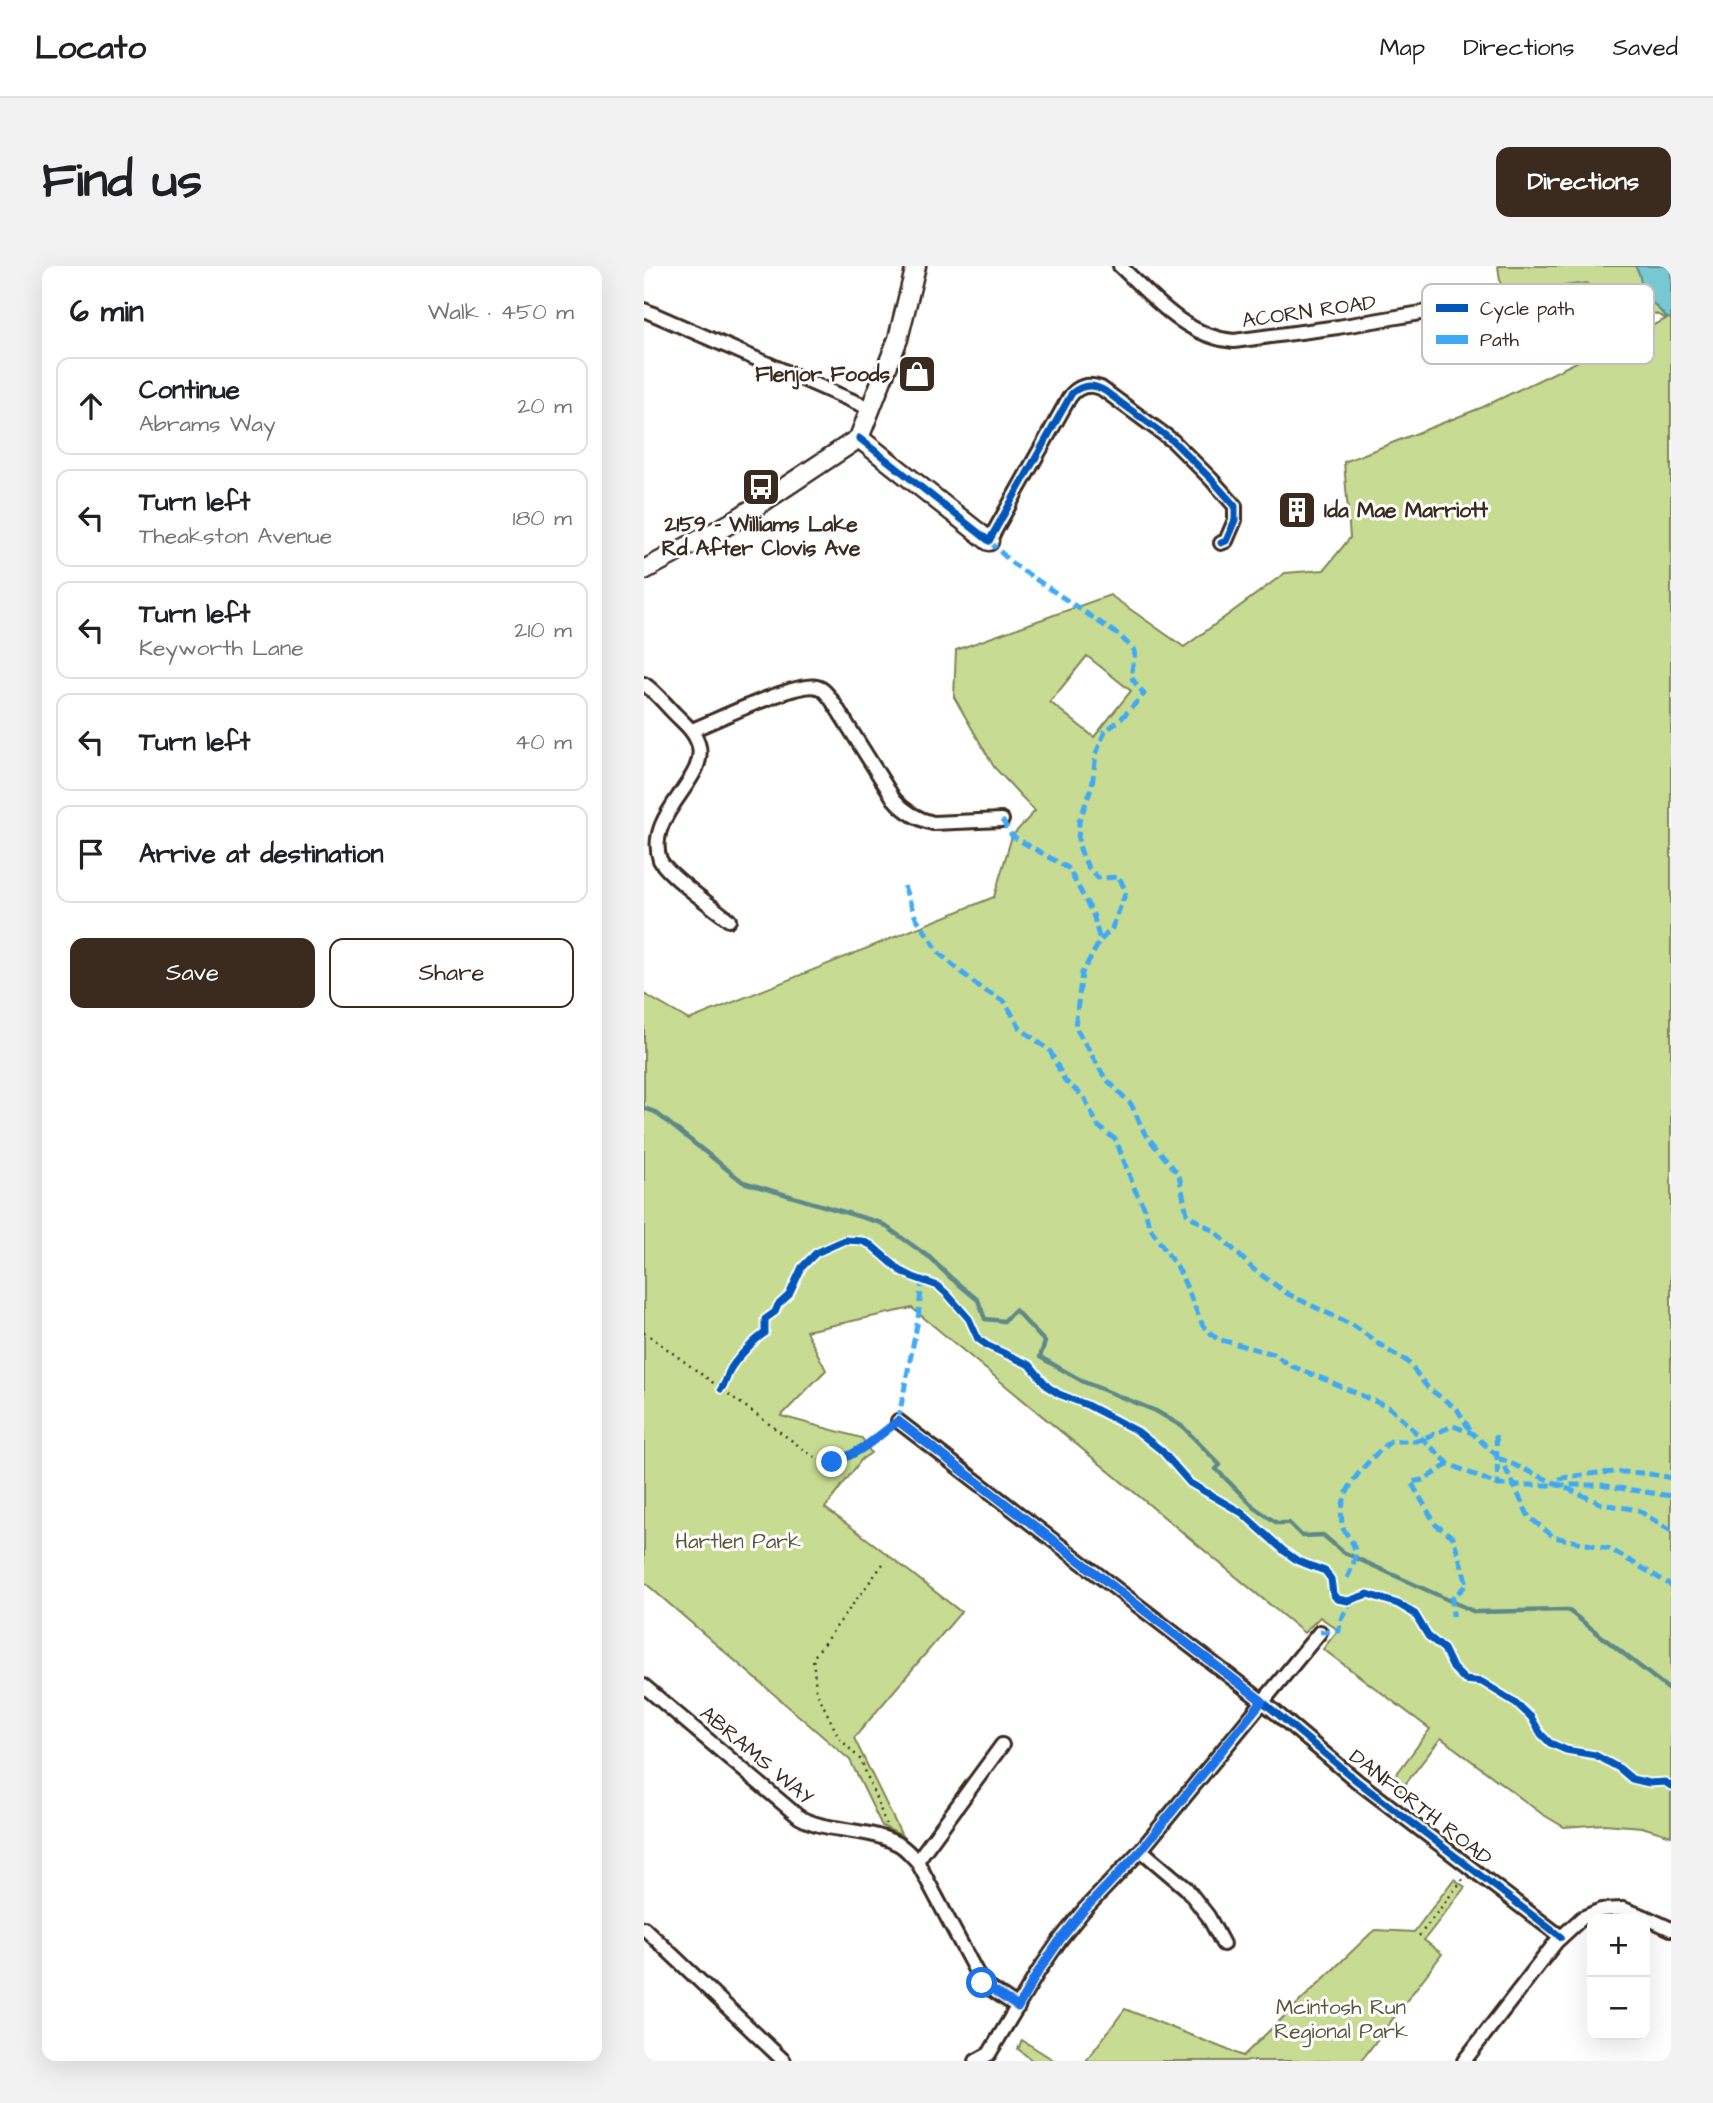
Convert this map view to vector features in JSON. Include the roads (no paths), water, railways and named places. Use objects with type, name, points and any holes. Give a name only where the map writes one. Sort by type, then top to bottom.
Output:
[{"type":"main road","points":[[644,570],[731,523],[859,438],[898,339],[916,266]]},
{"type":"main road","points":[[859,438],[989,541]]},
{"type":"street","name":"ACORN ROAD","points":[[1120,266],[1158,303],[1184,323],[1219,340],[1234,341],[1422,313]]},
{"type":"street","points":[[644,310],[869,408]]},
{"type":"street","points":[[989,541],[1069,398],[1077,389],[1089,385],[1105,391],[1173,442],[1235,506],[1235,520],[1226,541],[1221,543]]},
{"type":"street","points":[[644,684],[692,730],[699,744],[699,760],[660,820],[656,832],[659,858],[667,869],[729,920]]},
{"type":"street","points":[[692,730],[798,687],[817,687],[833,702],[894,799],[908,812],[933,823],[1002,820]]},
{"type":"street","name":"DANFORTH ROAD","points":[[898,1421],[1262,1701],[1357,1781],[1561,1937]]},
{"type":"street","points":[[976,2061],[989,2054],[1038,1972],[1084,1910],[1141,1850],[1320,1632]]},
{"type":"street","name":"ABRAMS WAY","points":[[644,1685],[799,1817],[809,1823],[864,1832],[895,1842],[917,1861],[982,1983],[1018,2007]]},
{"type":"street","points":[[917,1861],[1002,1745]]},
{"type":"street","points":[[1141,1850],[1186,1888],[1208,1916],[1223,1944]]},
{"type":"street","points":[[1464,2061],[1561,1937],[1582,1918],[1612,1908],[1634,1912],[1671,1929]]},
{"type":"street","points":[[644,1928],[783,2061]]},
{"type":"water","points":[[1635,266],[1671,266],[1671,319],[1654,304],[1654,284],[1641,284]]},
{"type":"waterway","points":[[644,1108],[655,1112],[743,1182],[881,1223],[929,1257],[978,1300],[985,1319],[1004,1321],[1015,1310],[1045,1342],[1040,1357],[1084,1382],[1156,1411],[1183,1427],[1220,1465],[1216,1469],[1255,1508],[1277,1523],[1289,1523],[1302,1536],[1323,1535],[1343,1552],[1475,1612],[1568,1610],[1671,1691]]},
{"type":"place","name":"Flenjor Foods","points":[[917,374]]},
{"type":"place","name":"2159 - Williams Lake Rd After Clovis Ave","points":[[761,487]]},
{"type":"place","name":"Ida Mae Marriott","points":[[1297,510]]},
{"type":"park label","name":"Hartlen Park","points":[[738,1541]]},
{"type":"park label","name":"Mcintosh Run Regional Park","points":[[1341,2019]]}]
